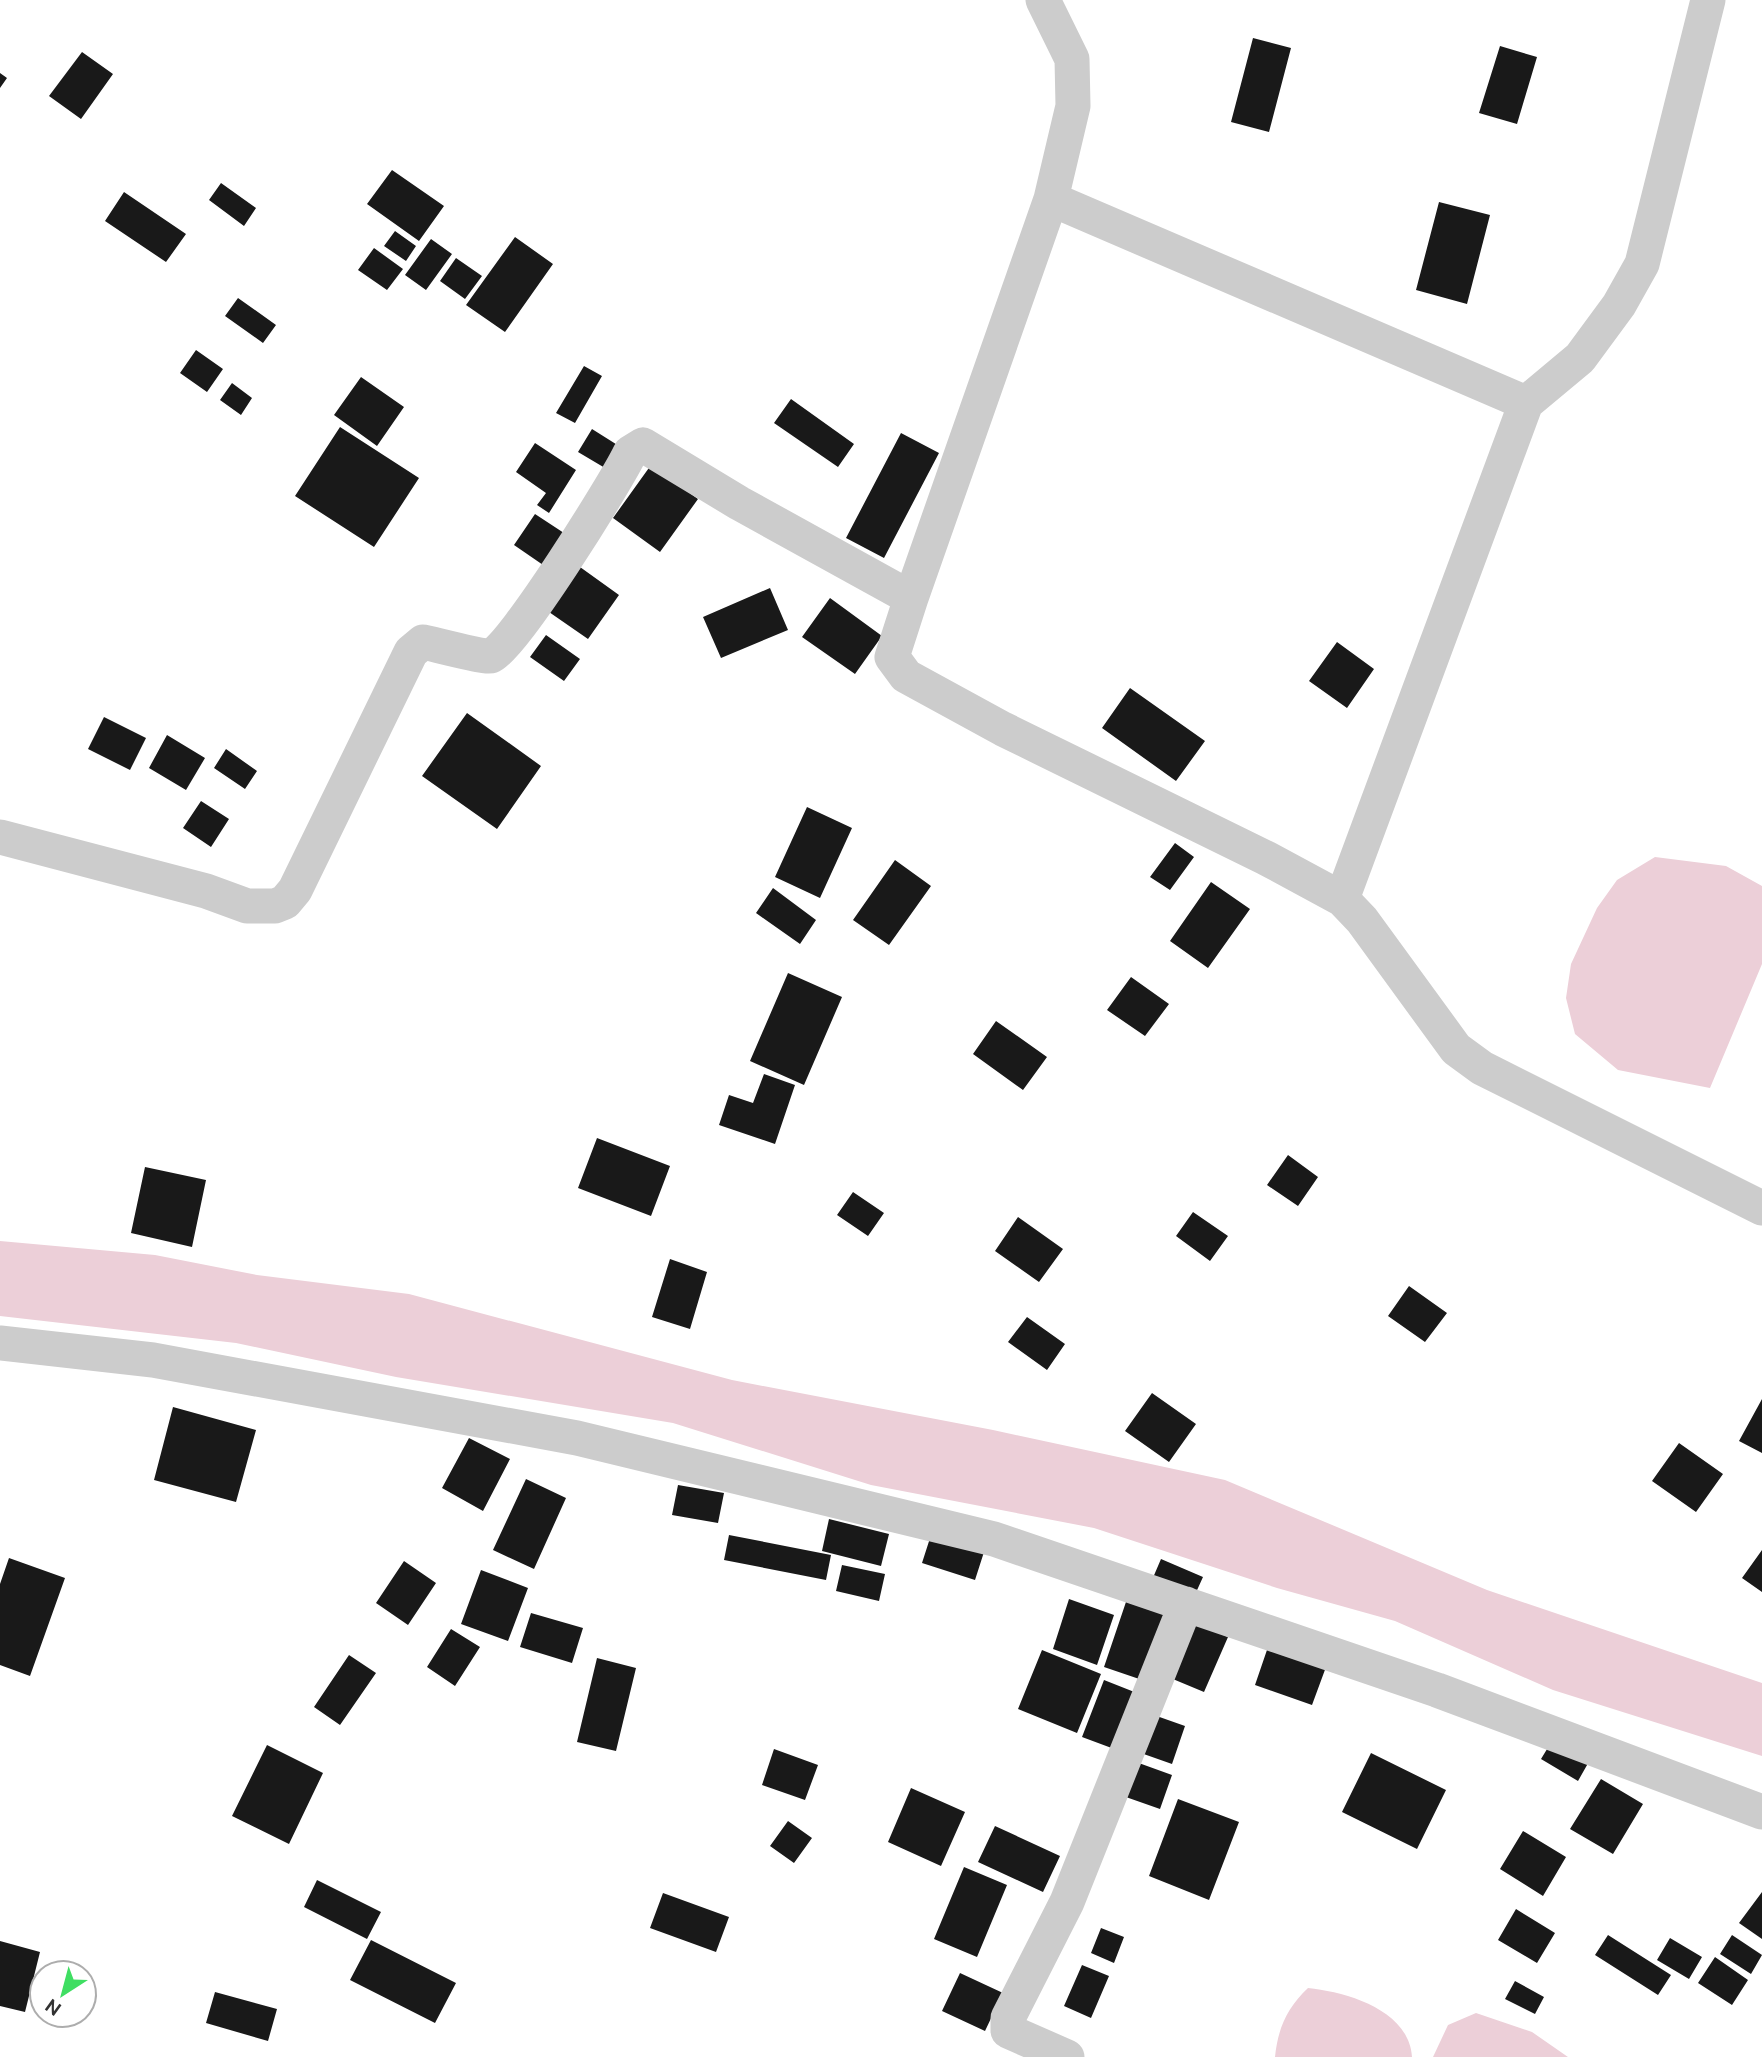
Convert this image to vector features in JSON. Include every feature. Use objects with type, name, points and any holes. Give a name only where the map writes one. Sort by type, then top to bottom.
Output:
[{"type":"street","points":[[1043,0],[1072,59],[1073,106],[1051,199],[892,657],[906,676],[1003,729],[1266,858],[1342,899],[1362,920],[1456,1049],[1482,1068],[1762,1208]]},
{"type":"street","points":[[1342,899],[1526,403],[1580,358],[1619,305],[1642,264],[1708,0]]},
{"type":"street","points":[[1051,199],[1526,403]]},
{"type":"street","points":[[0,837],[206,891],[247,906],[261,908],[285,902],[295,890],[411,652],[423,642],[485,656],[498,652],[559,567],[629,453],[643,445],[739,503],[911,598]]},
{"type":"street","points":[[0,1343],[153,1360],[577,1438],[994,1539],[1437,1690],[1762,1812]]},
{"type":"street","points":[[1067,2057],[1016,2037],[1007,2031],[1008,2018],[1067,1902],[1186,1604]]},
{"type":"shaded area","points":[[1655,857],[1726,866],[1762,886],[1762,964],[1710,1088],[1618,1070],[1575,1034],[1566,998],[1571,964],[1597,908],[1617,880]]},
{"type":"shaded area","points":[[0,1241],[155,1255],[257,1275],[409,1294],[732,1380],[993,1430],[1225,1480],[1487,1590],[1762,1683],[1762,1756],[1553,1690],[1395,1621],[1277,1588],[1094,1528],[871,1485],[673,1423],[396,1377],[236,1343],[0,1316]]},
{"type":"shaded area","points":[[1308,1988],[1340,1994],[1374,2006],[1400,2027],[1408,2041],[1412,2057],[1275,2057],[1278,2037],[1285,2019],[1294,2003]]},
{"type":"shaded area","points":[[1476,2013],[1532,2032],[1568,2057],[1433,2057],[1448,2025]]},
{"type":"building","points":[[1253,38],[1291,48],[1269,132],[1231,122]]},
{"type":"building","points":[[1500,46],[1537,57],[1517,124],[1479,113]]},
{"type":"building","points":[[82,52],[113,74],[81,119],[49,96]]},
{"type":"building","points":[[0,73],[7,78],[0,88]]},
{"type":"building","points":[[392,170],[444,206],[419,241],[367,204]]},
{"type":"building","points":[[221,183],[256,208],[244,226],[209,200]]},
{"type":"building","points":[[124,192],[186,234],[166,262],[105,221]]},
{"type":"building","points":[[1439,202],[1490,215],[1467,304],[1416,290]]},
{"type":"building","points":[[395,231],[416,246],[406,261],[384,246]]},
{"type":"building","points":[[515,237],[553,264],[505,332],[466,305]]},
{"type":"building","points":[[431,239],[452,254],[426,290],[405,275]]},
{"type":"building","points":[[374,248],[403,269],[387,290],[358,270]]},
{"type":"building","points":[[456,258],[482,276],[465,299],[440,281]]},
{"type":"building","points":[[238,298],[276,325],[263,343],[225,316]]},
{"type":"building","points":[[196,350],[223,369],[207,392],[180,373]]},
{"type":"building","points":[[584,366],[602,376],[575,423],[556,413]]},
{"type":"building","points":[[361,377],[404,407],[377,446],[334,415]]},
{"type":"building","points":[[232,383],[252,398],[241,415],[220,400]]},
{"type":"building","points":[[791,399],[854,444],[838,467],[774,423]]},
{"type":"building","points":[[340,427],[419,478],[374,547],[295,496]]},
{"type":"building","points":[[592,429],[619,446],[605,468],[578,452]]},
{"type":"building","points":[[901,433],[939,453],[884,558],[846,538]]},
{"type":"building","points":[[535,443],[576,470],[549,513],[537,505],[546,493],[516,472]]},
{"type":"building","points":[[651,465],[698,499],[660,552],[613,518]]},
{"type":"building","points":[[535,514],[567,535],[546,567],[514,545]]},
{"type":"building","points":[[580,567],[619,595],[588,639],[549,612]]},
{"type":"building","points":[[770,588],[788,630],[721,658],[703,617]]},
{"type":"building","points":[[830,598],[882,636],[855,674],[802,637]]},
{"type":"building","points":[[546,635],[580,659],[564,681],[530,657]]},
{"type":"building","points":[[1337,642],[1374,669],[1347,708],[1309,681]]},
{"type":"building","points":[[1130,688],[1205,741],[1176,781],[1102,728]]},
{"type":"building","points":[[467,713],[541,766],[497,829],[422,776]]},
{"type":"building","points":[[104,717],[146,738],[130,770],[88,749]]},
{"type":"building","points":[[167,735],[205,758],[186,790],[149,768]]},
{"type":"building","points":[[226,749],[257,771],[245,789],[214,768]]},
{"type":"building","points":[[201,801],[229,819],[211,847],[183,828]]},
{"type":"building","points":[[807,807],[852,828],[820,898],[775,877]]},
{"type":"building","points":[[1175,843],[1194,857],[1170,890],[1150,877]]},
{"type":"building","points":[[895,860],[931,886],[889,945],[853,920]]},
{"type":"building","points":[[1211,882],[1250,909],[1208,968],[1170,941]]},
{"type":"building","points":[[773,888],[816,920],[800,944],[756,913]]},
{"type":"building","points":[[788,973],[842,997],[804,1085],[750,1061]]},
{"type":"building","points":[[1131,977],[1169,1004],[1145,1036],[1107,1010]]},
{"type":"building","points":[[996,1021],[1047,1057],[1023,1090],[973,1054]]},
{"type":"building","points":[[764,1074],[795,1085],[775,1144],[719,1125],[729,1095],[753,1103]]},
{"type":"building","points":[[597,1138],[670,1166],[651,1216],[578,1188]]},
{"type":"building","points":[[1288,1155],[1318,1177],[1298,1206],[1267,1185]]},
{"type":"building","points":[[145,1167],[206,1180],[192,1247],[131,1233]]},
{"type":"building","points":[[853,1192],[884,1213],[868,1236],[837,1215]]},
{"type":"building","points":[[1193,1212],[1228,1236],[1210,1261],[1176,1236]]},
{"type":"building","points":[[1018,1217],[1063,1249],[1039,1282],[995,1251]]},
{"type":"building","points":[[670,1259],[707,1272],[690,1329],[652,1317]]},
{"type":"building","points":[[1409,1286],[1447,1313],[1425,1342],[1388,1316]]},
{"type":"building","points":[[1027,1317],[1065,1344],[1047,1370],[1008,1342]]},
{"type":"building","points":[[1152,1393],[1196,1424],[1169,1462],[1125,1431]]},
{"type":"building","points":[[1762,1399],[1762,1453],[1739,1441]]},
{"type":"building","points":[[173,1407],[256,1430],[236,1502],[154,1480]]},
{"type":"building","points":[[469,1438],[510,1459],[483,1511],[442,1488]]},
{"type":"building","points":[[1679,1443],[1723,1474],[1696,1512],[1652,1481]]},
{"type":"building","points":[[526,1479],[566,1498],[534,1569],[493,1550]]},
{"type":"building","points":[[678,1485],[724,1493],[718,1523],[672,1515]]},
{"type":"building","points":[[829,1519],[889,1534],[881,1566],[822,1551]]},
{"type":"building","points":[[729,1535],[831,1555],[826,1580],[724,1560]]},
{"type":"building","points":[[931,1535],[984,1552],[975,1580],[922,1563]]},
{"type":"building","points":[[1762,1550],[1762,1592],[1742,1578]]},
{"type":"building","points":[[9,1558],[65,1578],[30,1676],[0,1665],[0,1584]]},
{"type":"building","points":[[1161,1559],[1203,1577],[1193,1599],[1152,1580]]},
{"type":"building","points":[[404,1561],[436,1583],[408,1625],[376,1603]]},
{"type":"building","points":[[842,1565],[885,1574],[879,1601],[836,1591]]},
{"type":"building","points":[[481,1570],[528,1588],[508,1641],[461,1624]]},
{"type":"building","points":[[1128,1596],[1175,1612],[1151,1683],[1104,1667]]},
{"type":"building","points":[[1069,1599],[1114,1615],[1097,1665],[1053,1649]]},
{"type":"building","points":[[531,1613],[583,1628],[572,1663],[520,1647]]},
{"type":"building","points":[[1193,1622],[1228,1637],[1204,1692],[1168,1677]]},
{"type":"building","points":[[451,1629],[480,1647],[455,1686],[427,1667]]},
{"type":"building","points":[[1268,1647],[1326,1667],[1312,1705],[1255,1685]]},
{"type":"building","points":[[1042,1650],[1101,1674],[1077,1733],[1018,1709]]},
{"type":"building","points":[[349,1655],[376,1673],[340,1725],[314,1707]]},
{"type":"building","points":[[597,1658],[636,1668],[616,1751],[577,1742]]},
{"type":"building","points":[[1104,1680],[1147,1697],[1125,1753],[1082,1737]]},
{"type":"building","points":[[1151,1714],[1185,1726],[1172,1764],[1138,1752]]},
{"type":"building","points":[[1555,1736],[1591,1758],[1578,1781],[1541,1759]]},
{"type":"building","points":[[267,1745],[323,1773],[289,1844],[232,1816]]},
{"type":"building","points":[[774,1749],[818,1765],[805,1800],[762,1785]]},
{"type":"building","points":[[1371,1753],[1446,1790],[1417,1849],[1342,1812]]},
{"type":"building","points":[[1136,1762],[1172,1775],[1160,1809],[1123,1796]]},
{"type":"building","points":[[1601,1779],[1643,1804],[1613,1854],[1570,1829]]},
{"type":"building","points":[[911,1788],[965,1812],[941,1866],[888,1842]]},
{"type":"building","points":[[1178,1799],[1239,1822],[1209,1900],[1149,1876]]},
{"type":"building","points":[[788,1821],[812,1838],[794,1863],[770,1846]]},
{"type":"building","points":[[995,1826],[1060,1856],[1043,1892],[978,1862]]},
{"type":"building","points":[[1523,1831],[1566,1857],[1543,1896],[1500,1869]]},
{"type":"building","points":[[964,1867],[1007,1885],[977,1957],[934,1939]]},
{"type":"building","points":[[317,1880],[381,1912],[367,1939],[304,1907]]},
{"type":"building","points":[[1762,1892],[1762,1939],[1739,1923]]},
{"type":"building","points":[[663,1893],[729,1917],[716,1952],[650,1928]]},
{"type":"building","points":[[1516,1909],[1555,1933],[1537,1963],[1498,1940]]},
{"type":"building","points":[[1101,1928],[1124,1937],[1114,1963],[1091,1953]]},
{"type":"building","points":[[1608,1935],[1671,1975],[1658,1995],[1595,1955]]},
{"type":"building","points":[[1732,1935],[1762,1955],[1751,1974],[1720,1954]]},
{"type":"building","points":[[1670,1938],[1702,1957],[1689,1979],[1657,1960]]},
{"type":"building","points":[[371,1940],[456,1983],[435,2023],[350,1980]]},
{"type":"building","points":[[0,1941],[40,1952],[38,1959],[28,1959],[28,2000],[25,2012],[0,2006]]},
{"type":"building","points":[[1715,1957],[1748,1980],[1732,2005],[1698,1983]]},
{"type":"building","points":[[1082,1965],[1109,1976],[1091,2018],[1064,2006]]},
{"type":"building","points":[[960,1973],[1003,1993],[985,2031],[942,2011]]},
{"type":"building","points":[[1515,1981],[1544,1997],[1535,2014],[1505,1999]]},
{"type":"building","points":[[215,1992],[277,2009],[268,2041],[206,2023]]}]
